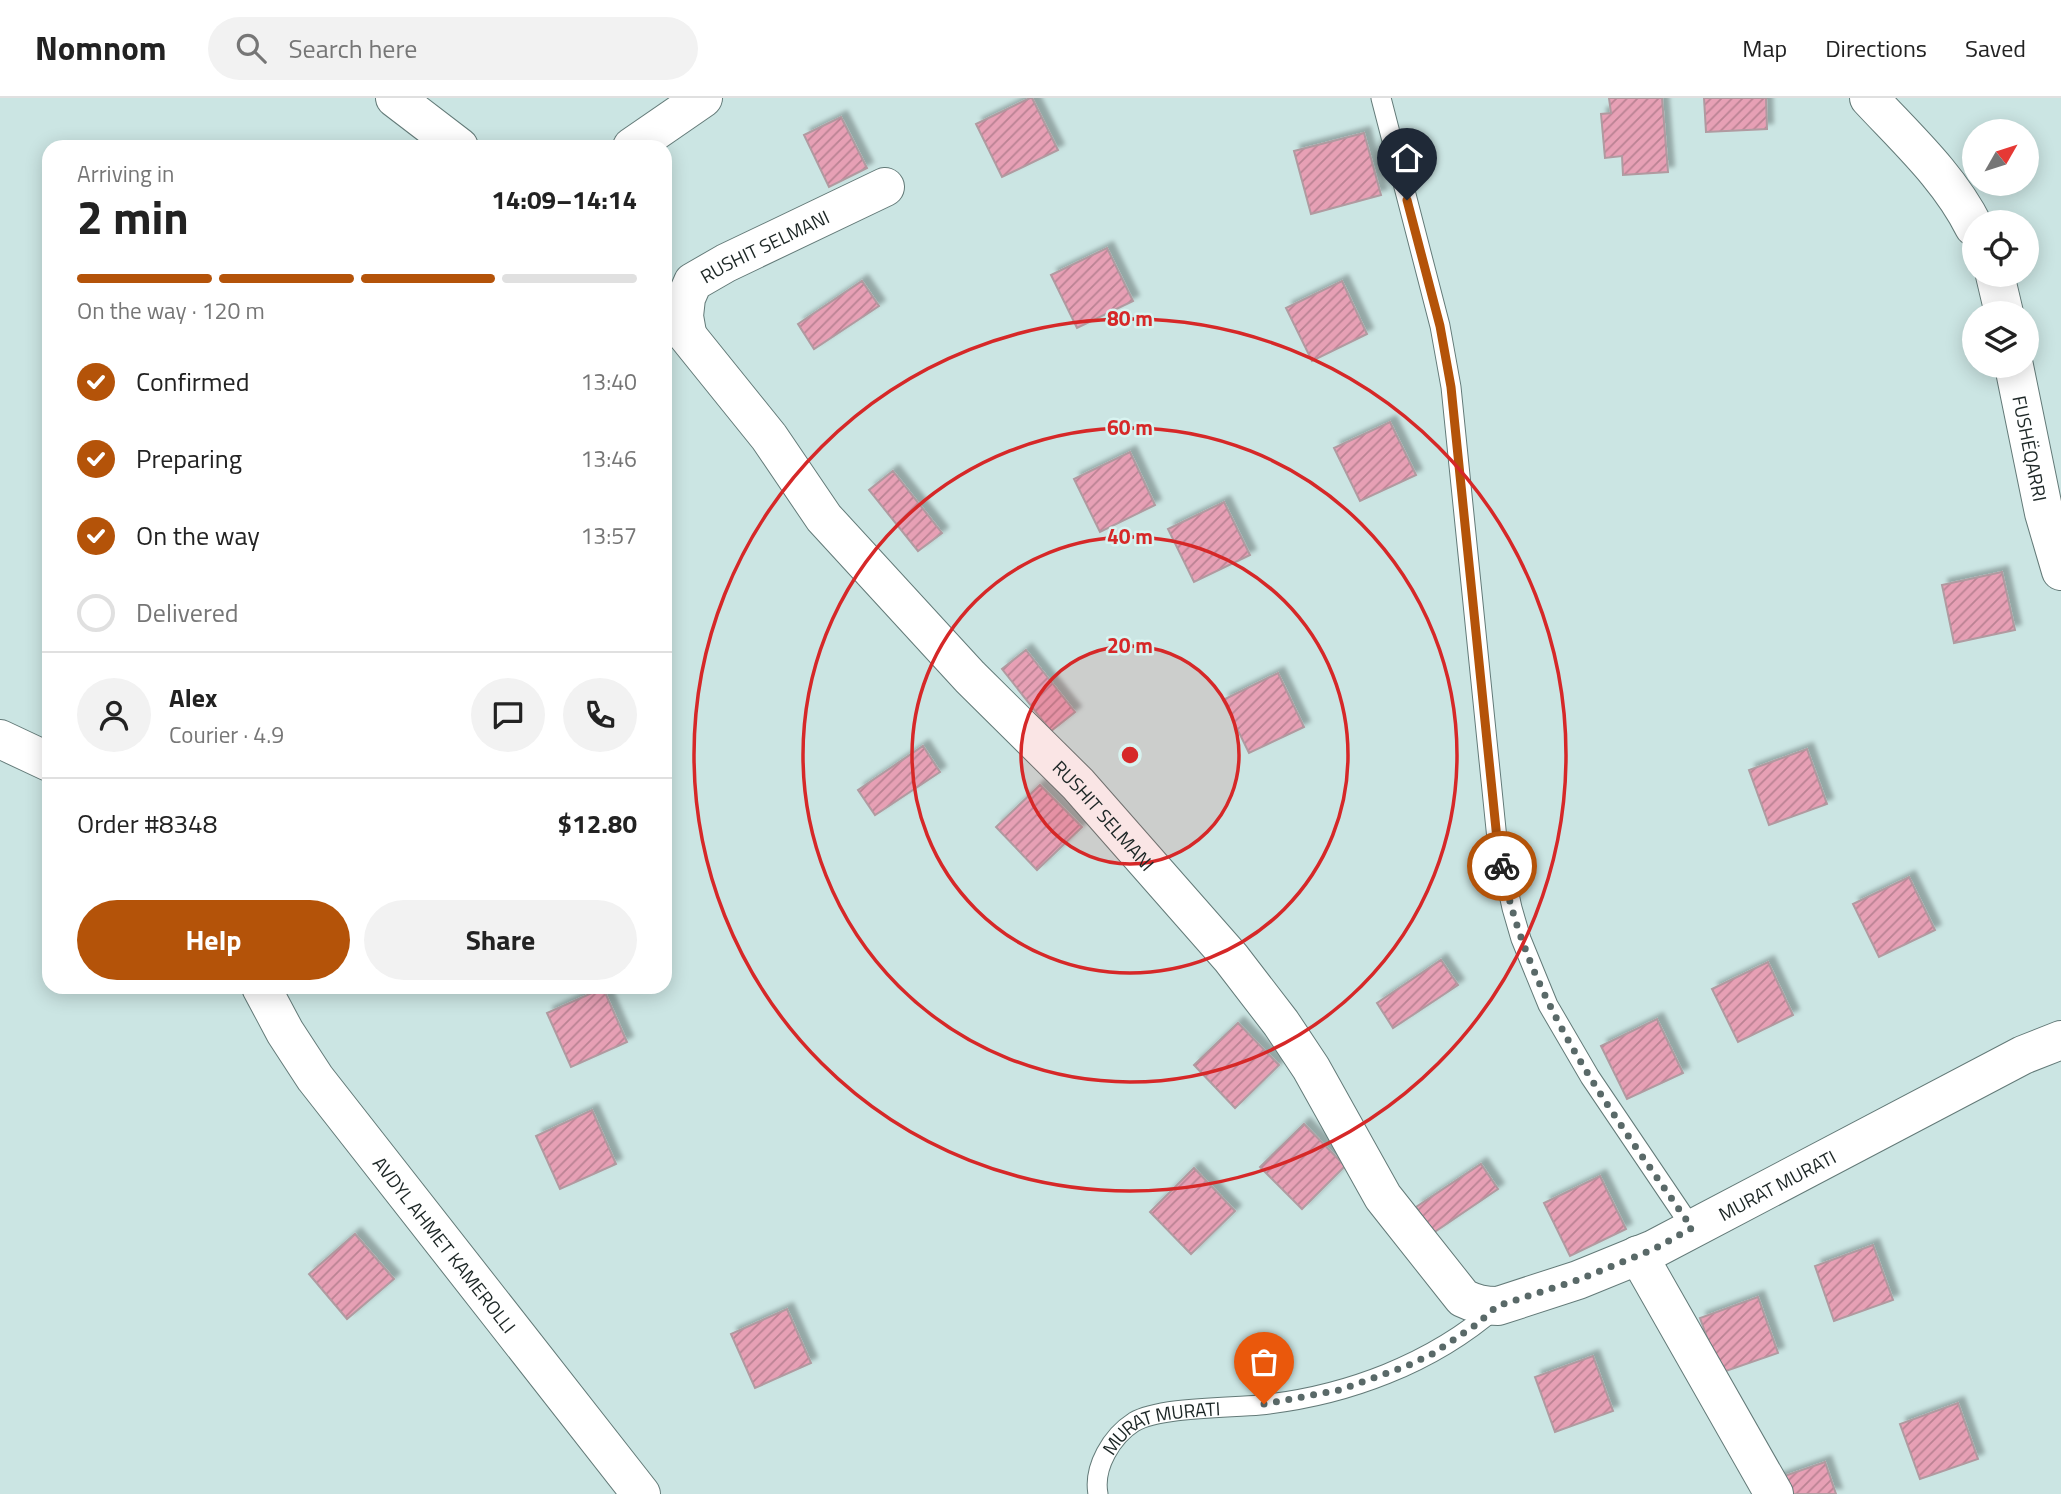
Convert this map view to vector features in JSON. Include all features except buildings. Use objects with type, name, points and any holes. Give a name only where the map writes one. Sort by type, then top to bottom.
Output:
[{"type":"street","points":[[396,98],[450,140]]},
{"type":"street","points":[[642,140],[703,98]]},
{"type":"street","points":[[1869,98],[1947,183],[1966,210]]},
{"type":"street","name":"RUSHIT SELMANI","points":[[886,187],[726,263],[693,282],[686,298],[684,316],[676,321],[769,437],[824,518],[970,677],[1078,785],[1231,958],[1281,1023],[1311,1068],[1383,1197],[1463,1298],[1474,1304],[1497,1306]]},
{"type":"street","name":"FUSHËQARRI","points":[[2016,378],[2044,513],[2061,571]]},
{"type":"street","points":[[0,738],[42,759]]},
{"type":"street","name":"AVDYL AHMET KAMEROLLI","points":[[265,994],[285,1032],[315,1078],[641,1494]]},
{"type":"street","name":"MURAT MURATI","points":[[1497,1306],[1578,1280],[1638,1255],[2023,1055],[2061,1040]]},
{"type":"street","points":[[1638,1255],[1774,1494]]},
{"type":"lane","points":[[1381,98],[1440,326],[1451,387],[1497,839],[1512,908],[1525,950],[1548,1005],[1590,1077],[1692,1228]]},
{"type":"lane","name":"MURAT MURATI","points":[[1098,1494],[1099,1470],[1107,1451],[1118,1435],[1134,1422],[1153,1413],[1264,1404],[1340,1390],[1432,1354],[1477,1324],[1497,1306]]},
{"type":"way so far","points":[[1264,1404],[1340,1390],[1407,1366],[1432,1354],[1477,1324],[1497,1306],[1578,1280],[1654,1249],[1692,1228],[1590,1077],[1548,1005],[1521,939],[1502,866]]},
{"type":"route","points":[[1407,200],[1440,326],[1451,387],[1497,839],[1502,866]]}]
